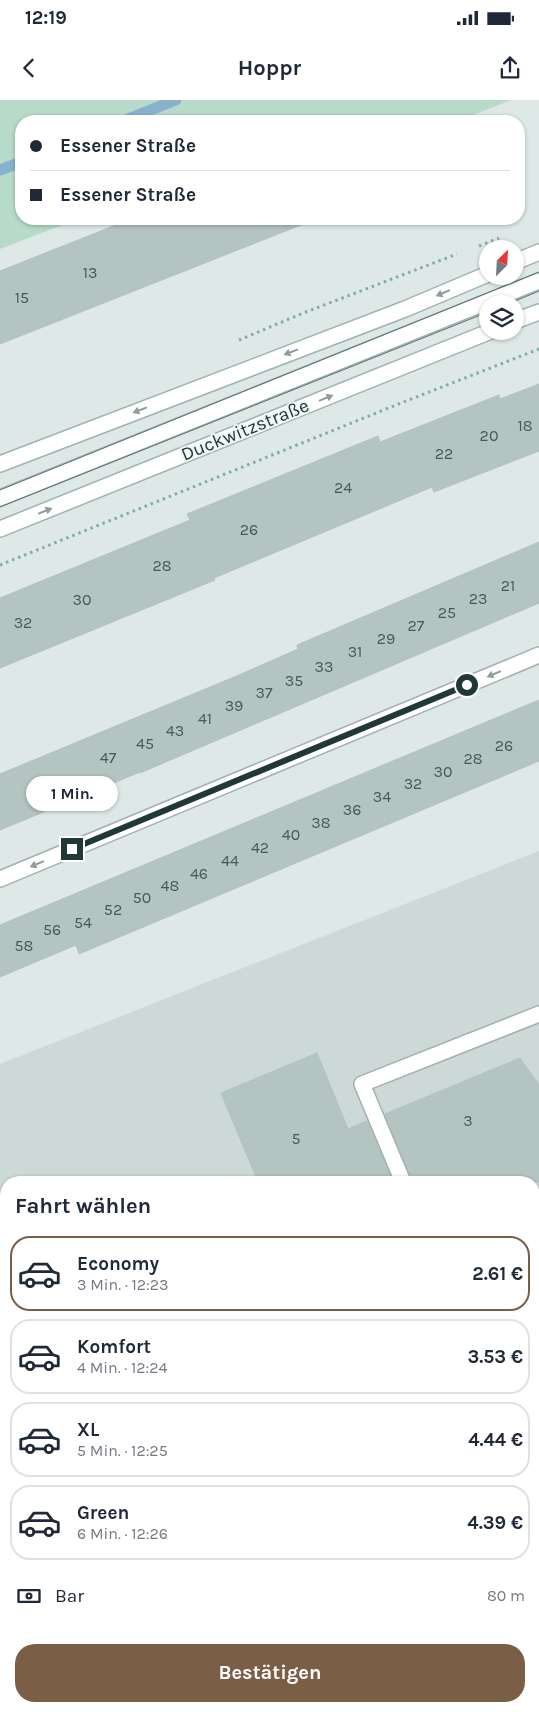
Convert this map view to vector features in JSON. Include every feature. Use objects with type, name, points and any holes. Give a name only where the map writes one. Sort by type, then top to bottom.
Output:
[{"type":"main road","points":[[524,258],[539,252]]},
{"type":"main road","points":[[0,464],[405,309],[479,278]]},
{"type":"main road","points":[[0,498],[539,281]]},
{"type":"main road","points":[[524,318],[539,312]]},
{"type":"main road","name":"Duckwitzstraße","points":[[0,529],[479,336]]},
{"type":"main road","points":[[0,879],[539,655]]},
{"type":"main road","points":[[400,1176],[362,1084],[539,1014]]},
{"type":"path","points":[[0,565],[539,349]]},
{"type":"shaded area","points":[[539,851],[539,1176],[0,1176],[0,1064]]},
{"type":"green space","points":[[0,100],[511,100],[473,115],[15,115],[15,225],[62,225],[0,249]]},
{"type":"building","points":[[116,225],[301,225],[0,344],[0,271]]},
{"type":"building","points":[[539,384],[539,451],[434,492],[432,487],[214,578],[215,580],[0,668],[0,598],[190,520],[187,514],[378,436],[380,442],[499,395],[500,399]]},
{"type":"building","points":[[539,542],[539,603],[140,773],[0,830],[0,774],[239,675],[298,649],[297,645]]},
{"type":"building","points":[[539,700],[539,761],[79,954],[76,945],[0,977],[0,925]]},
{"type":"building","points":[[317,1053],[348,1129],[367,1121],[390,1176],[256,1176],[221,1093]]},
{"type":"building","points":[[520,1058],[539,1085],[539,1176],[410,1176],[385,1114]]},
{"type":"waterway","points":[[138,115],[176,100]]},
{"type":"waterway","points":[[0,170],[15,164]]},
{"type":"tram line","points":[[0,490],[539,272]]},
{"type":"tram line","points":[[524,297],[539,291]]},
{"type":"tram line","points":[[0,507],[479,316]]},
{"type":"route","points":[[72,849],[467,685]]}]
